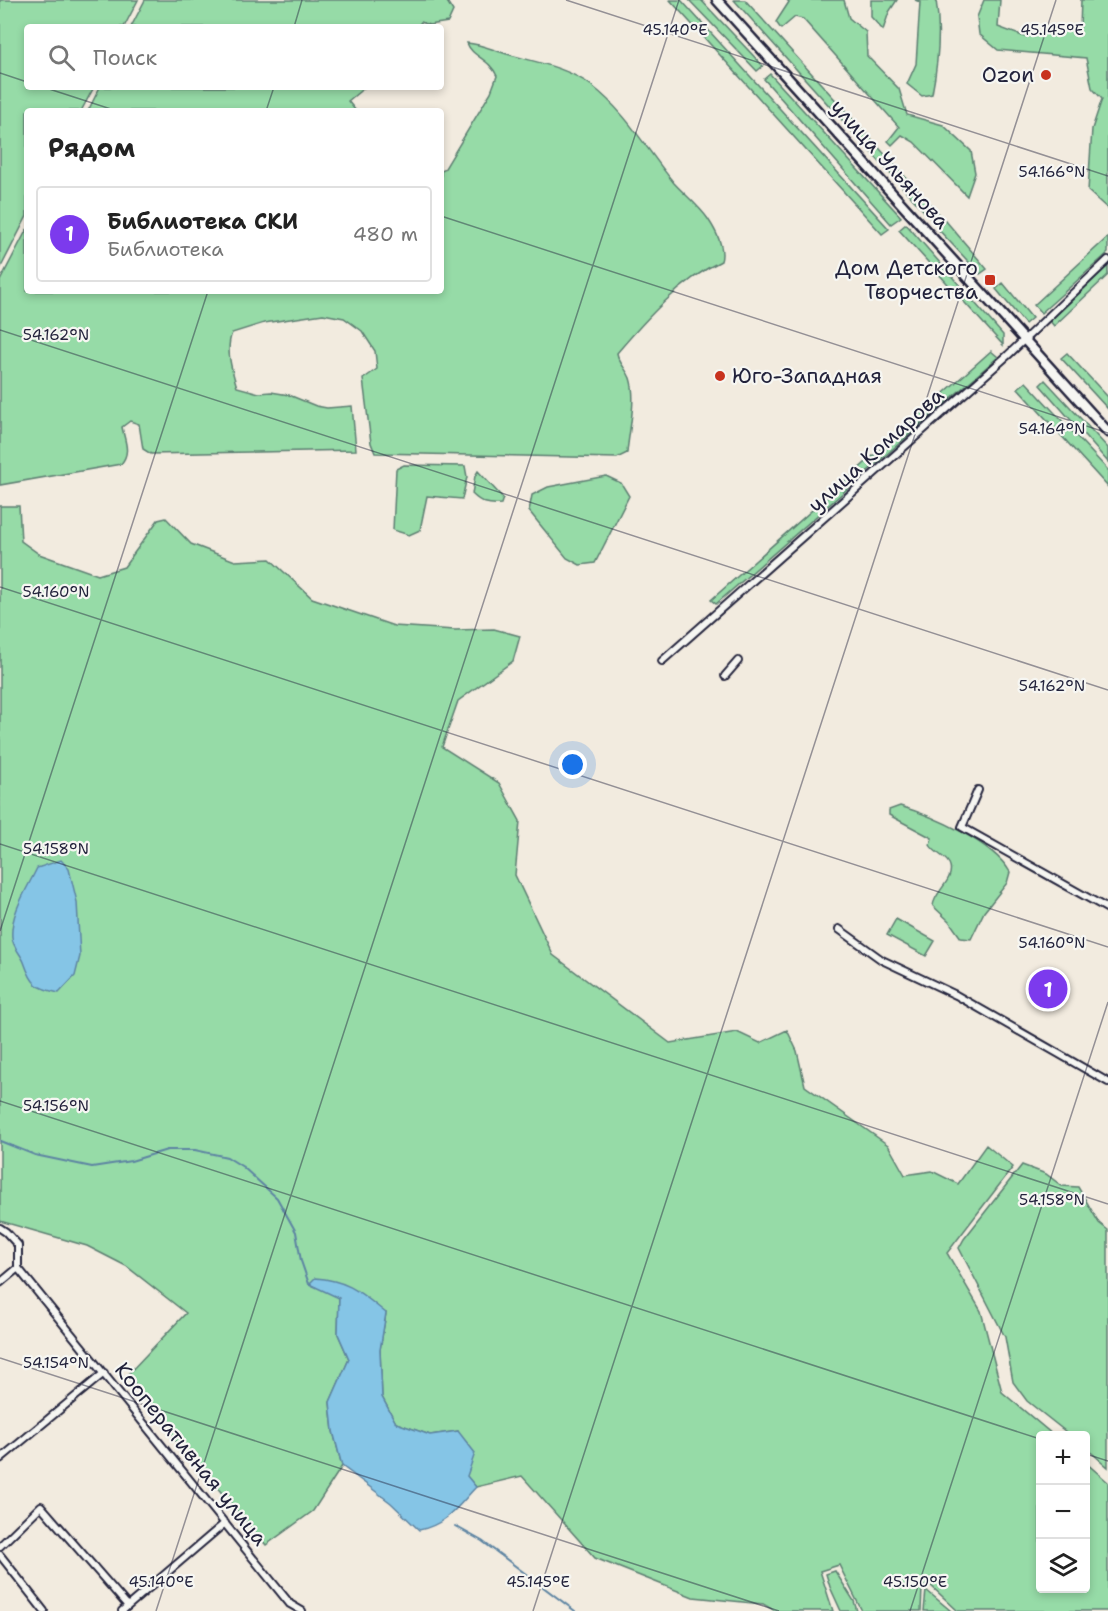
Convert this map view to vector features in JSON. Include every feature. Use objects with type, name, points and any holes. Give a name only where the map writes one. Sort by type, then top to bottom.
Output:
[{"type":"main road","name":"улица Ульянова","points":[[717,0],[1108,432]]},
{"type":"street","name":"улица Комарова","points":[[662,661],[1024,339],[1108,260]]},
{"type":"street","points":[[725,676],[738,660]]},
{"type":"street","points":[[978,790],[962,827],[1108,909]]},
{"type":"street","points":[[839,929],[882,960],[956,995],[1108,1082]]},
{"type":"street","name":"Кооперативная улица","points":[[0,1228],[18,1245],[18,1268],[290,1604],[302,1611]]},
{"type":"street","points":[[0,1283],[18,1268]]},
{"type":"street","points":[[0,1459],[104,1373]]},
{"type":"street","points":[[0,1546],[41,1506],[128,1606]]},
{"type":"street","points":[[122,1611],[225,1523]]},
{"type":"street","points":[[0,1555],[44,1611]]},
{"type":"green space","points":[[0,0],[138,0],[126,24],[24,24],[24,90],[92,90],[83,108],[24,108],[24,222],[0,269]]},
{"type":"green space","points":[[145,0],[446,0],[453,11],[448,22],[435,24],[421,22],[419,24],[133,24]]},
{"type":"green space","points":[[670,0],[681,0],[889,229],[882,234]]},
{"type":"green space","points":[[689,0],[701,0],[763,66],[757,71]]},
{"type":"green space","points":[[734,0],[745,0],[939,214],[933,221]]},
{"type":"green space","points":[[787,0],[844,0],[849,18],[866,32],[867,56],[899,89],[907,115],[943,125],[971,151],[975,173],[967,196],[914,142],[902,135],[892,145],[888,141],[899,127],[803,19],[795,17],[781,29],[776,22],[789,2]]},
{"type":"green space","points":[[871,0],[897,0],[889,12],[883,30],[871,17]]},
{"type":"green space","points":[[915,0],[936,0],[938,12],[938,47],[932,94],[922,96],[907,84],[916,64],[920,2]]},
{"type":"green space","points":[[984,0],[1000,0],[998,27],[1025,37],[1080,28],[1081,0],[1108,0],[1108,209],[1088,191],[1092,129],[1102,99],[1092,88],[1086,58],[998,50],[979,34],[977,17]]},
{"type":"green space","points":[[467,43],[551,66],[572,74],[592,86],[615,107],[674,183],[704,214],[719,240],[722,251],[721,261],[678,290],[652,314],[617,353],[630,378],[633,395],[627,453],[617,458],[375,453],[371,443],[363,379],[377,369],[375,351],[362,331],[344,318],[323,314],[264,323],[232,333],[229,346],[231,367],[237,387],[259,393],[289,395],[327,408],[352,406],[356,450],[151,454],[143,449],[139,424],[130,421],[122,427],[127,451],[121,464],[0,485],[0,281],[24,235],[24,294],[444,294],[444,170],[491,92],[497,76],[490,66],[469,48]]},
{"type":"green space","points":[[770,74],[901,217],[891,224],[764,79]]},
{"type":"green space","points":[[98,90],[361,90],[348,101],[354,108],[90,108]]},
{"type":"green space","points":[[945,220],[987,269],[980,274],[937,228]]},
{"type":"green space","points":[[906,224],[1003,335],[1003,345],[899,230]]},
{"type":"green space","points":[[1108,237],[1108,253],[1041,313],[1034,305]]},
{"type":"green space","points":[[1108,264],[1108,275],[1054,326],[1049,320]]},
{"type":"green space","points":[[1003,283],[1032,318],[1025,324],[996,289]]},
{"type":"green space","points":[[991,351],[998,357],[716,604],[711,600]]},
{"type":"green space","points":[[1067,353],[1108,397],[1108,409],[1061,358]]},
{"type":"green space","points":[[1045,380],[1108,448],[1108,462],[1040,385]]},
{"type":"green space","points":[[1026,382],[1108,470],[1108,487],[1018,388]]},
{"type":"green space","points":[[404,465],[465,466],[467,477],[462,499],[427,496],[420,530],[409,535],[393,530],[396,469]]},
{"type":"green space","points":[[478,471],[503,498],[501,504],[485,503],[472,494]]},
{"type":"green space","points":[[606,476],[621,483],[629,496],[595,563],[580,565],[567,558],[529,511],[532,495],[548,487]]},
{"type":"green space","points":[[0,506],[19,506],[21,541],[39,554],[98,575],[124,567],[158,520],[166,518],[191,544],[235,561],[270,559],[312,598],[394,626],[455,630],[494,629],[520,636],[513,661],[458,701],[442,747],[499,783],[520,821],[515,875],[553,955],[670,1043],[737,1032],[760,1043],[787,1030],[797,1051],[805,1086],[888,1145],[905,1175],[932,1171],[958,1184],[986,1145],[1013,1167],[947,1253],[981,1311],[1002,1392],[1048,1431],[1036,1431],[1036,1593],[1090,1593],[1090,1466],[1108,1482],[1108,1611],[958,1611],[929,1584],[922,1588],[921,1611],[862,1611],[839,1565],[820,1571],[833,1611],[775,1611],[763,1604],[693,1597],[595,1558],[522,1476],[476,1487],[467,1477],[458,1431],[430,1435],[396,1423],[382,1397],[380,1350],[386,1313],[339,1298],[338,1334],[349,1359],[330,1402],[333,1431],[342,1466],[313,1511],[266,1545],[172,1437],[128,1374],[186,1313],[126,1266],[87,1246],[0,1221]]},
{"type":"green space","points":[[900,806],[945,823],[976,841],[990,850],[1010,872],[1007,883],[984,912],[971,939],[961,938],[949,921],[933,906],[947,882],[950,866],[947,860],[930,845],[932,838],[889,815],[889,810]]},
{"type":"green space","points":[[896,919],[935,941],[926,956],[887,935]]},
{"type":"green space","points":[[1022,1165],[1046,1174],[1062,1186],[1078,1187],[1099,1223],[1108,1230],[1108,1467],[1090,1451],[1090,1431],[1065,1431],[1027,1401],[1013,1382],[1005,1337],[959,1248]]},
{"type":"green space","points":[[835,1571],[854,1601],[857,1611],[841,1611],[826,1574]]},
{"type":"green space","points":[[926,1590],[951,1611],[924,1611]]},
{"type":"water","points":[[61,860],[69,869],[77,902],[80,956],[75,976],[59,993],[40,987],[33,981],[13,944],[12,928],[20,902],[37,868]]},
{"type":"water","points":[[315,1278],[326,1279],[354,1289],[386,1313],[380,1350],[382,1397],[396,1423],[430,1435],[458,1431],[475,1453],[467,1476],[476,1487],[451,1514],[437,1524],[419,1530],[391,1503],[342,1466],[333,1431],[330,1402],[349,1359],[338,1334],[339,1298],[309,1284]]},
{"type":"waterway","points":[[0,1141],[35,1155],[92,1167],[131,1161],[167,1150],[195,1150],[227,1157],[243,1167],[277,1198],[296,1232],[301,1261],[309,1284],[311,1284]]},
{"type":"waterway","points":[[455,1526],[482,1541],[575,1611]]},
{"type":"place","name":"Ozon","points":[[1046,75]]},
{"type":"place","name":"Дом Детского Творчества","points":[[990,280]]},
{"type":"place","name":"Юго-Западная","points":[[720,376]]},
{"type":"place","name":"Библиотека СКИ","points":[[1048,989]]}]
